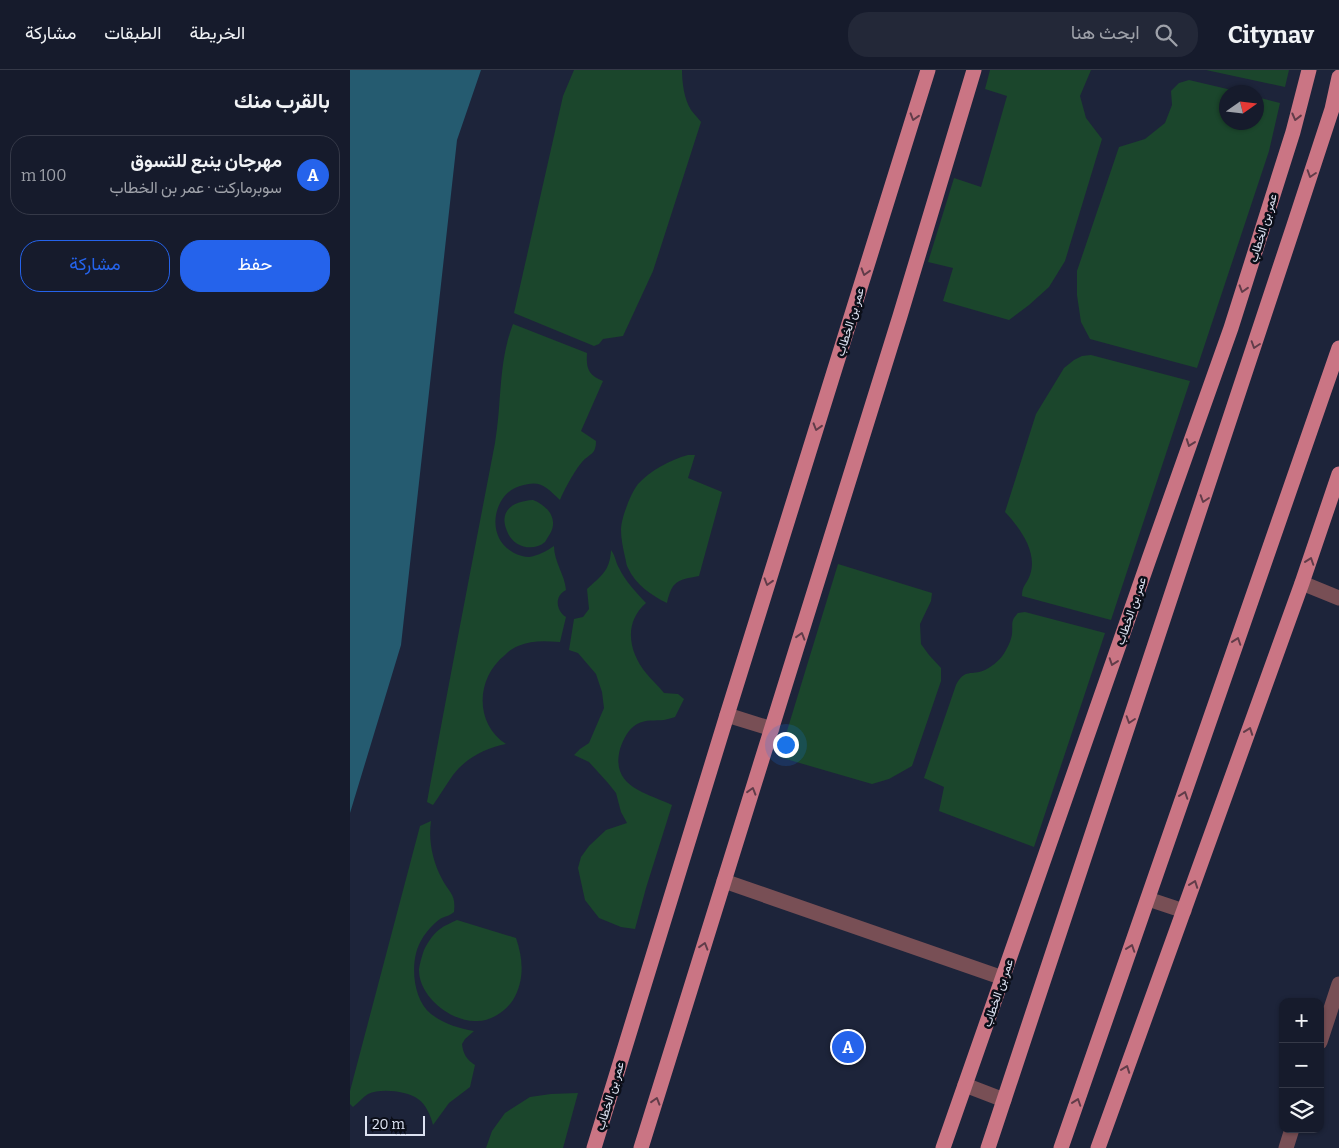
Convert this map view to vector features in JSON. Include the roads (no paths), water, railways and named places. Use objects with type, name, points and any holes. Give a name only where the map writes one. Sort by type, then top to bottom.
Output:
[{"type":"main road","name":"عمر بن الخطاب","points":[[594,1148],[928,70]]},
{"type":"main road","points":[[641,1148],[895,334],[974,70]]},
{"type":"main road","name":"عمر بن الخطاب","points":[[943,1148],[1231,328],[1293,132],[1309,70]]},
{"type":"main road","points":[[988,1148],[1294,225],[1332,109],[1339,77]]},
{"type":"main road","points":[[1061,1148],[1339,348]]},
{"type":"main road","points":[[1098,1148],[1302,583],[1339,474]]},
{"type":"street","points":[[1302,583],[1339,598]]},
{"type":"street","points":[[727,715],[772,729]]},
{"type":"street","points":[[724,881],[1003,978]]},
{"type":"street","points":[[1148,899],[1184,912]]},
{"type":"street","points":[[1324,1030],[1339,984]]},
{"type":"street","points":[[965,1085],[1004,1100]]},
{"type":"street","points":[[1286,1148],[1291,1133]]},
{"type":"water","points":[[350,70],[481,70],[457,140],[401,645],[350,813]]},
{"type":"place","name":"مهرجان ينبع للتسوق","points":[[848,1047]]}]
